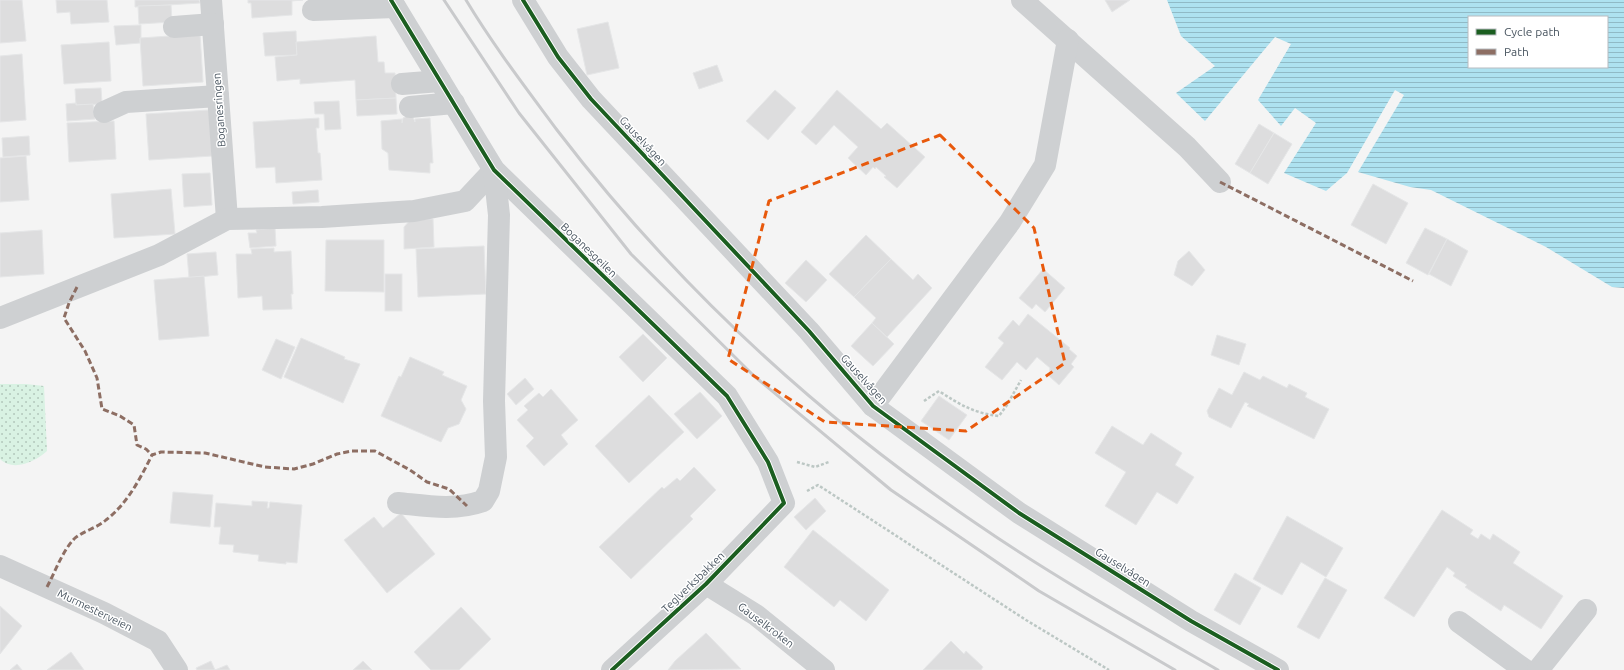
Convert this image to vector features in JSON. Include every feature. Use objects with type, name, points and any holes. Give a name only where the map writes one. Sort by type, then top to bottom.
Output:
[{"type":"street","name":"Gauselvågen","points":[[523,0],[558,57],[591,99],[809,331],[873,406],[1019,513],[1191,621],[1278,670]]},
{"type":"street","points":[[1022,0],[1187,147],[1220,182]]},
{"type":"street","points":[[313,10],[393,3]]},
{"type":"street","name":"Boganesgeilen","points":[[393,3],[494,170],[727,396],[768,462],[784,503]]},
{"type":"street","points":[[174,27],[206,12]]},
{"type":"street","name":"Boganesringen","points":[[206,12],[218,96],[227,219]]},
{"type":"street","points":[[873,406],[1010,222],[1045,165],[1068,40]]},
{"type":"street","points":[[402,84],[440,81]]},
{"type":"street","points":[[121,105],[218,96]]},
{"type":"street","points":[[410,107],[454,103]]},
{"type":"street","points":[[0,318],[159,255],[199,225],[227,219],[322,217],[414,211],[465,201],[494,170]]},
{"type":"street","points":[[398,503],[443,507],[467,506],[483,501],[489,491],[496,457],[494,397],[499,215],[494,170]]},
{"type":"street","name":"Teglverksbakken","points":[[612,670],[706,584],[784,503]]},
{"type":"street","name":"Murmesterveien","points":[[0,566],[104,613],[158,641],[177,670]]},
{"type":"street","name":"Gauselkroken","points":[[706,584],[756,615],[824,670]]},
{"type":"street","points":[[1538,670],[1586,610]]},
{"type":"street","points":[[1459,622],[1525,670]]},
{"type":"path","points":[[924,401],[939,391],[960,406],[983,414],[999,416],[1021,380]]},
{"type":"path","points":[[784,503],[818,485],[1026,620],[1108,670]]},
{"type":"highlighted area","points":[[940,135],[1034,228],[1065,363],[966,431],[825,422],[728,359],[769,201]]},
{"type":"green space","points":[[0,384],[44,386],[47,451],[30,462],[11,465],[0,459]]},
{"type":"water","points":[[1167,0],[1624,0],[1624,288],[1612,287],[1546,247],[1431,190],[1410,187],[1358,172],[1404,95],[1395,90],[1347,173],[1326,191],[1284,173],[1316,123],[1295,108],[1281,126],[1258,100],[1291,44],[1275,37],[1205,121],[1176,93],[1215,66],[1181,36]]},
{"type":"building","points":[[0,0],[22,0],[26,41],[0,43]]},
{"type":"building","points":[[56,0],[107,0],[109,22],[71,24],[70,12],[57,13]]},
{"type":"building","points":[[135,0],[199,0],[200,3],[135,7]]},
{"type":"building","points":[[248,0],[303,0],[292,1],[292,15],[252,18],[251,3],[248,3]]},
{"type":"building","points":[[1105,0],[1130,0],[1112,12]]},
{"type":"building","points":[[171,5],[172,22],[139,24],[138,6]]},
{"type":"building","points":[[608,22],[619,68],[587,75],[577,29]]},
{"type":"building","points":[[141,25],[140,43],[116,45],[114,26]]},
{"type":"building","points":[[296,31],[297,55],[265,56],[263,33]]},
{"type":"building","points":[[200,34],[203,82],[143,86],[140,38]]},
{"type":"building","points":[[376,36],[378,62],[384,62],[385,73],[395,73],[396,98],[356,100],[355,80],[300,84],[300,79],[277,81],[275,57],[297,55],[296,42]]},
{"type":"building","points":[[109,42],[111,81],[64,84],[61,45]]},
{"type":"building","points":[[22,54],[26,120],[0,122],[0,56]]},
{"type":"building","points":[[717,65],[723,81],[699,89],[693,73]]},
{"type":"building","points":[[101,88],[102,104],[76,105],[75,89]]},
{"type":"building","points":[[775,90],[796,108],[768,140],[746,121]]},
{"type":"building","points":[[837,90],[881,129],[887,123],[925,157],[897,188],[884,177],[886,176],[876,167],[875,169],[873,167],[866,175],[848,158],[858,147],[834,125],[816,145],[801,132]]},
{"type":"building","points":[[396,98],[397,114],[357,116],[356,100]]},
{"type":"building","points":[[339,101],[341,129],[325,130],[324,114],[315,114],[314,102]]},
{"type":"building","points":[[76,103],[76,105],[93,104],[95,119],[67,121],[66,104]]},
{"type":"building","points":[[209,110],[212,156],[149,160],[146,114]]},
{"type":"building","points":[[407,116],[413,117],[415,122],[415,119],[430,118],[433,163],[430,163],[430,173],[389,170],[388,153],[382,149],[381,121],[402,119],[402,123],[403,118]]},
{"type":"building","points":[[319,118],[319,128],[316,128],[322,180],[276,183],[275,167],[256,168],[253,122]]},
{"type":"building","points":[[114,121],[116,159],[69,162],[67,123]]},
{"type":"building","points":[[1259,124],[1274,133],[1250,173],[1235,164]]},
{"type":"building","points":[[1274,133],[1292,144],[1268,184],[1250,173]]},
{"type":"building","points":[[29,136],[30,155],[3,157],[2,138]]},
{"type":"building","points":[[26,156],[29,200],[0,202],[0,158]]},
{"type":"building","points":[[210,173],[212,205],[184,207],[182,174]]},
{"type":"building","points":[[1373,184],[1408,203],[1386,244],[1351,225]]},
{"type":"building","points":[[171,189],[175,234],[114,238],[111,194]]},
{"type":"building","points":[[318,190],[319,202],[293,204],[292,192]]},
{"type":"building","points":[[411,219],[433,219],[434,247],[404,249],[404,227]]},
{"type":"building","points":[[275,228],[276,246],[250,248],[248,233],[257,233],[256,230]]},
{"type":"building","points":[[1425,228],[1447,239],[1428,275],[1406,263]]},
{"type":"building","points":[[42,230],[44,274],[0,277],[0,233]]},
{"type":"building","points":[[866,235],[891,259],[854,297],[829,274]]},
{"type":"building","points":[[1447,239],[1468,251],[1451,286],[1429,274]]},
{"type":"building","points":[[326,240],[384,240],[384,292],[325,291]]},
{"type":"building","points":[[484,246],[486,294],[418,297],[416,249]]},
{"type":"building","points":[[274,248],[274,252],[291,251],[293,294],[291,294],[292,309],[263,310],[262,296],[238,298],[236,254],[252,254],[251,249]]},
{"type":"building","points":[[1189,251],[1205,270],[1192,286],[1174,275],[1178,261]]},
{"type":"building","points":[[216,252],[218,275],[189,278],[187,254]]},
{"type":"building","points":[[891,259],[913,280],[918,274],[932,288],[887,337],[872,323],[876,318],[854,297]]},
{"type":"building","points":[[806,260],[827,280],[806,302],[785,283]]},
{"type":"building","points":[[1043,269],[1065,288],[1045,312],[1036,304],[1032,309],[1019,298]]},
{"type":"building","points":[[385,274],[402,274],[402,311],[385,311]]},
{"type":"building","points":[[204,276],[209,336],[159,340],[154,280]]},
{"type":"building","points":[[1028,314],[1070,348],[1069,349],[1077,356],[1071,364],[1074,367],[1059,385],[1049,376],[1050,368],[1037,357],[1026,370],[1017,362],[1002,380],[985,367],[1004,343],[998,338],[1013,320],[1019,326]]},
{"type":"building","points":[[872,323],[894,344],[873,366],[851,346]]},
{"type":"building","points":[[643,334],[667,358],[643,382],[619,357]]},
{"type":"building","points":[[1217,335],[1246,344],[1239,365],[1211,355]]},
{"type":"building","points":[[301,338],[345,357],[344,359],[360,364],[343,403],[284,377]]},
{"type":"building","points":[[276,339],[295,347],[281,379],[262,370]]},
{"type":"building","points":[[410,357],[444,372],[442,375],[467,386],[461,400],[466,409],[459,424],[448,428],[441,442],[381,416],[399,376],[401,377]]},
{"type":"building","points":[[1244,372],[1260,380],[1263,376],[1287,388],[1289,384],[1307,393],[1305,397],[1329,409],[1314,439],[1247,406],[1249,404],[1245,402],[1231,428],[1209,417],[1207,411],[1219,388],[1232,395]]},
{"type":"building","points":[[525,378],[534,389],[516,405],[507,394]]},
{"type":"building","points":[[551,389],[578,420],[561,435],[568,444],[544,466],[526,446],[534,438],[517,420],[528,410],[524,406],[539,393],[543,397]]},
{"type":"building","points":[[700,392],[722,416],[697,439],[674,414]]},
{"type":"building","points":[[649,395],[684,432],[629,483],[595,446]]},
{"type":"building","points":[[939,396],[967,415],[949,440],[921,421]]},
{"type":"building","points":[[1112,426],[1143,445],[1151,433],[1182,453],[1175,465],[1194,477],[1177,504],[1157,492],[1136,525],[1105,506],[1126,472],[1095,453]]},
{"type":"building","points":[[694,467],[716,490],[690,516],[693,519],[631,579],[599,547],[662,487],[664,489],[677,478],[680,481]]},
{"type":"building","points":[[173,492],[213,495],[210,527],[170,523]]},
{"type":"building","points":[[815,498],[826,511],[806,530],[794,517]]},
{"type":"building","points":[[252,501],[268,502],[267,508],[269,508],[270,502],[302,505],[297,563],[286,562],[286,564],[258,561],[259,555],[233,552],[234,545],[219,544],[221,527],[214,527],[216,503],[252,506]]},
{"type":"building","points":[[1442,510],[1473,530],[1470,534],[1478,539],[1481,534],[1490,540],[1493,534],[1520,552],[1513,563],[1563,596],[1541,629],[1504,605],[1501,611],[1465,587],[1467,585],[1453,576],[1455,573],[1447,567],[1414,617],[1384,598]]},
{"type":"building","points":[[401,513],[435,554],[387,593],[344,540],[374,517],[383,528]]},
{"type":"building","points":[[1287,516],[1343,548],[1326,577],[1301,562],[1282,595],[1253,579]]},
{"type":"building","points":[[813,530],[889,590],[866,621],[840,600],[834,607],[784,567]]},
{"type":"building","points":[[1235,573],[1261,588],[1240,625],[1214,610]]},
{"type":"building","points":[[1325,578],[1347,590],[1319,639],[1297,627]]},
{"type":"building","points":[[0,606],[22,626],[0,654]]},
{"type":"building","points":[[461,607],[491,639],[459,670],[431,670],[414,652]]},
{"type":"building","points":[[706,633],[741,669],[668,670],[675,661]]},
{"type":"building","points":[[951,641],[964,654],[966,651],[983,667],[981,670],[923,670]]},
{"type":"building","points":[[71,652],[84,670],[47,670]]},
{"type":"building","points":[[211,661],[215,670],[197,670],[196,668]]},
{"type":"building","points":[[363,661],[372,670],[353,670]]},
{"type":"building","points":[[17,664],[22,670],[10,670]]},
{"type":"building","points":[[227,665],[230,670],[215,670]]},
{"type":"railway","points":[[444,0],[519,113],[631,254],[754,376],[891,490],[1039,591],[1175,670]]},
{"type":"railway","points":[[466,0],[487,33],[557,130],[602,186],[650,241],[699,293],[751,344],[805,392],[861,438],[918,482],[977,524],[1065,581],[1218,670]]},
{"type":"marked path","points":[[1220,182],[1413,281]]},
{"type":"marked path","points":[[77,287],[64,318],[85,351],[97,378],[102,409],[120,416],[134,425],[137,445],[146,449],[152,455]]},
{"type":"marked path","points":[[47,587],[62,556],[74,539],[102,523],[114,514],[127,499],[152,455],[161,452],[205,453],[265,467],[294,469],[313,464],[337,454],[352,451],[375,451],[410,470],[427,482],[449,489],[467,506]]},
{"type":"cycle path","points":[[391,0],[494,170],[727,396],[768,462],[784,503],[706,584],[612,670]]},
{"type":"cycle path","points":[[523,0],[558,57],[591,99],[809,331],[873,406],[1019,513],[1191,621],[1278,670]]}]
